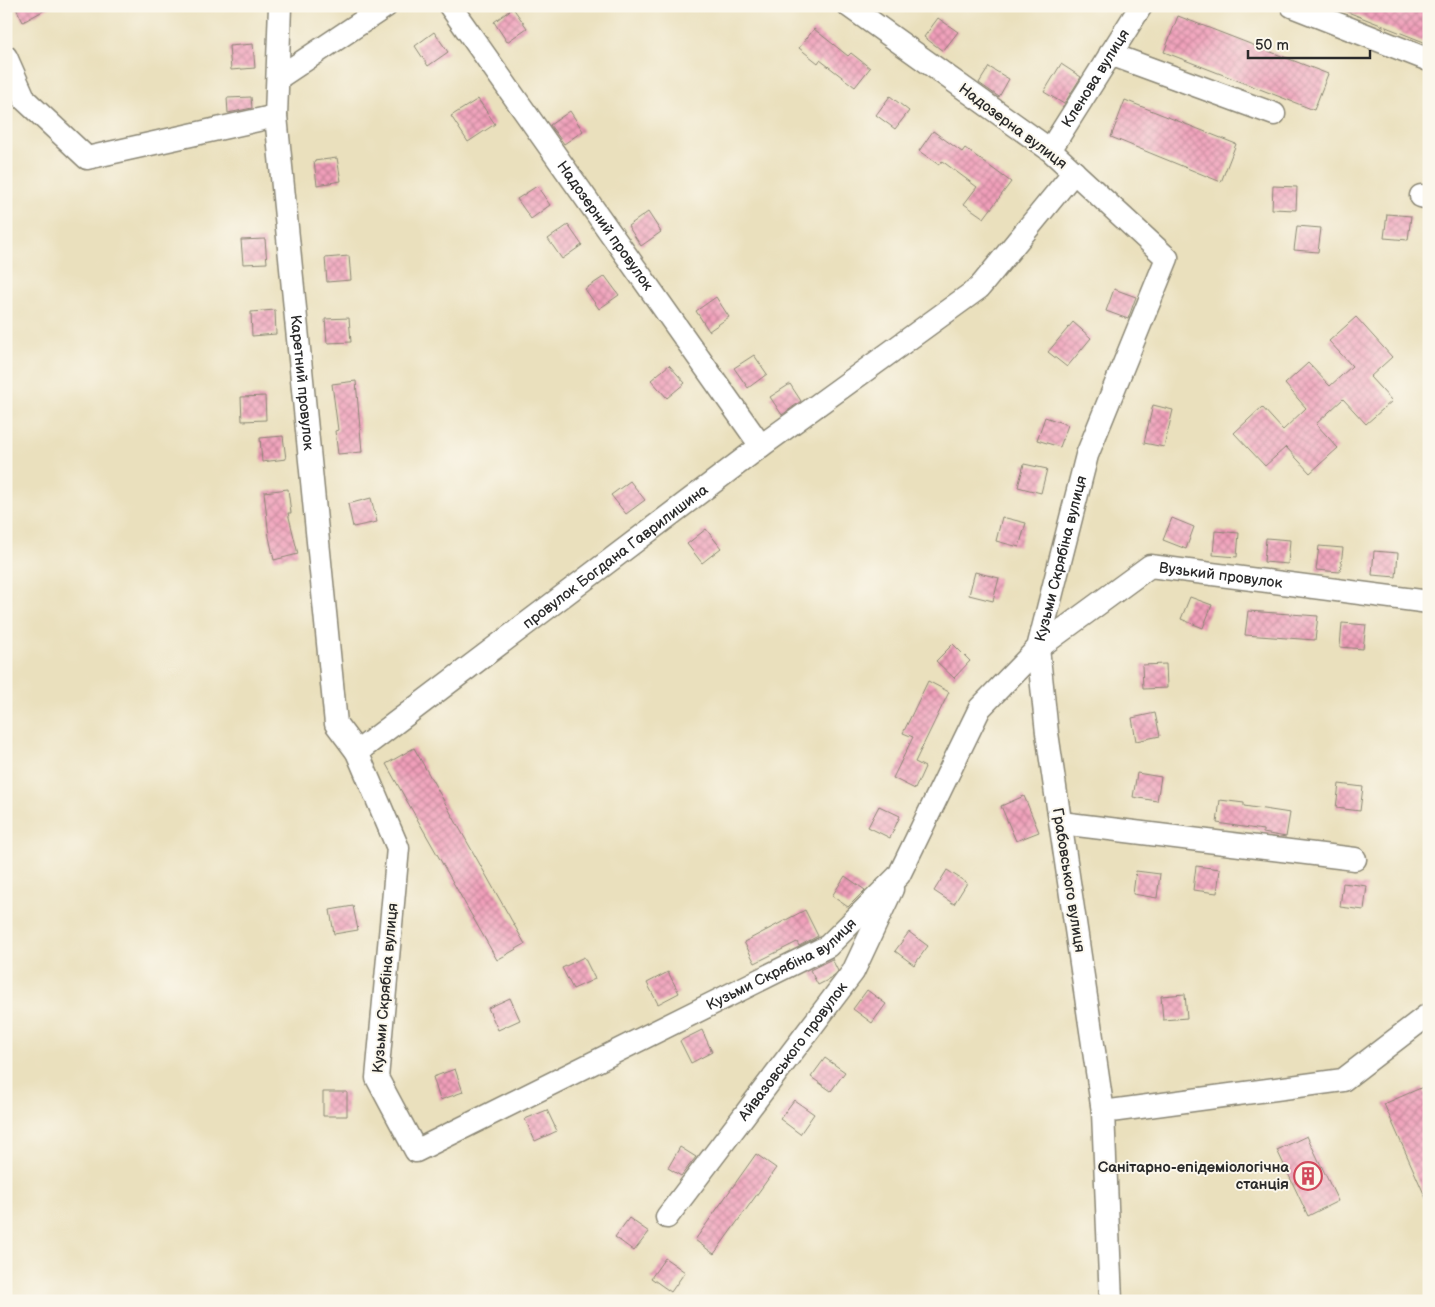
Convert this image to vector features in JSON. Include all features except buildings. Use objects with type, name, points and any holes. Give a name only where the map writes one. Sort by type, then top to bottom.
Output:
[{"type":"street","name":"Каретний провулок","points":[[280,6],[276,116],[336,724],[358,752]]},
{"type":"street","points":[[278,78],[386,6]]},
{"type":"street","name":"Надозерний провулок","points":[[450,6],[761,446]]},
{"type":"street","name":"Надозерна вулиця","points":[[850,6],[1050,150],[1167,258]]},
{"type":"street","name":"Кленова вулиця","points":[[1050,150],[1141,6]]},
{"type":"street","points":[[1292,6],[1429,60]]},
{"type":"street","points":[[1110,54],[1274,114]]},
{"type":"street","points":[[6,57],[25,100],[87,158],[276,116]]},
{"type":"street","name":"провулок Богдана Гаврилишина","points":[[358,752],[761,446],[979,288],[1074,172]]},
{"type":"street","name":"Кузьми Скрябіна вулиця","points":[[358,752],[398,848],[376,1078],[416,1151],[828,946],[899,875],[980,708],[1038,648],[1087,455],[1167,258]]},
{"type":"street","name":"Вузький провулок","points":[[1038,648],[1150,566],[1429,602]]},
{"type":"street","name":"Грабовського вулиця","points":[[1038,648],[1046,733],[1103,1112],[1111,1301]]},
{"type":"street","points":[[1061,823],[1355,859]]},
{"type":"street","name":"Айвазовського провулок","points":[[666,1217],[853,972],[899,875]]},
{"type":"street","points":[[1103,1112],[1343,1080],[1429,1014]]},
{"type":"place","name":"Санітарно-епідеміологічна станція","points":[[1308,1176]]}]
